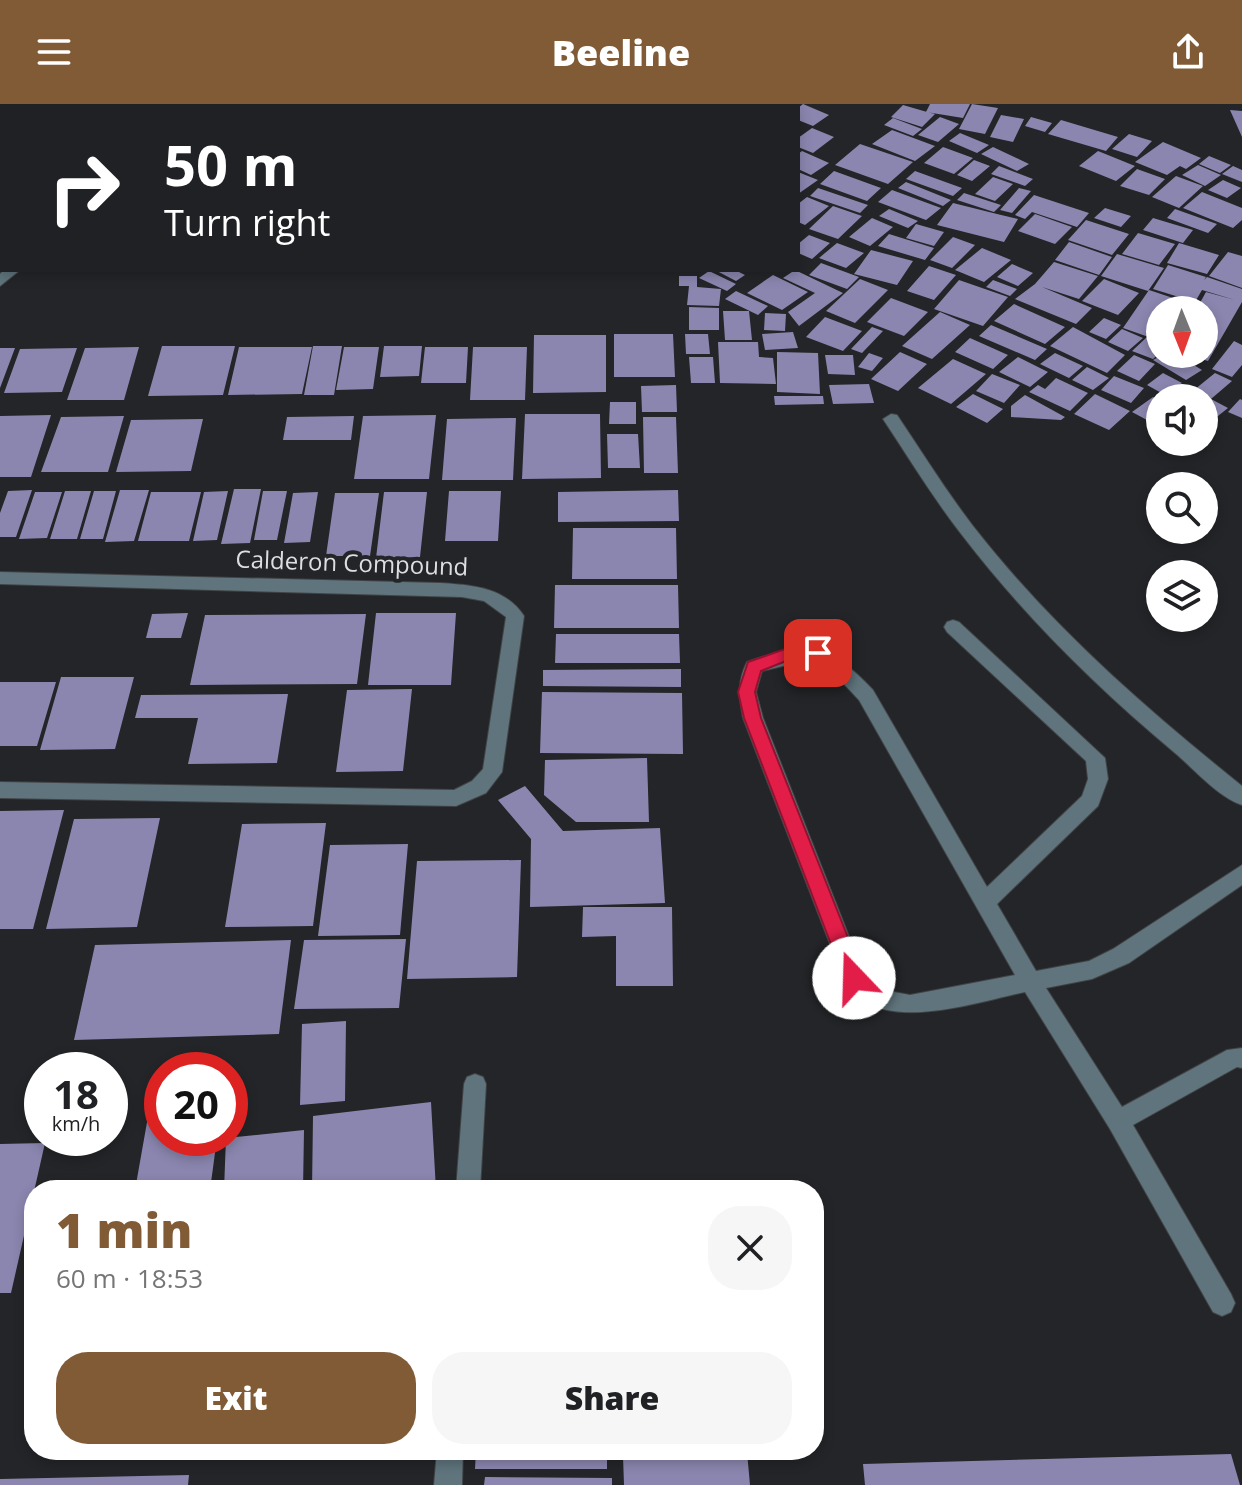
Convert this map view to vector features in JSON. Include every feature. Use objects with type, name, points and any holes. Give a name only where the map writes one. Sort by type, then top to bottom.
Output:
[{"type":"street","points":[[891,419],[978,544],[1062,636],[1160,731],[1242,797]]},
{"type":"street","name":"Calderon Compound","points":[[0,578],[456,590],[487,593],[504,602],[515,616],[492,772],[479,787],[456,798],[0,790]]},
{"type":"street","points":[[953,627],[1095,758],[1098,779],[1091,800],[984,903]]},
{"type":"street","points":[[1222,1303],[1118,1121],[1031,983],[984,903],[866,695],[845,672],[818,653],[785,655],[754,667],[747,692],[753,718],[854,978],[877,998],[910,1005],[1031,983],[1092,970],[1121,956],[1242,874]]},
{"type":"street","points":[[1118,1121],[1235,1057],[1242,1058]]},
{"type":"street","points":[[469,1180],[475,1084]]},
{"type":"street","points":[[448,1485],[449,1460]]},
{"type":"building","points":[[803,104],[829,115],[813,126],[800,121],[800,106]]},
{"type":"building","points":[[930,104],[970,104],[963,118],[926,112]]},
{"type":"building","points":[[972,104],[998,108],[985,134],[959,129]]},
{"type":"building","points":[[903,105],[935,114],[922,127],[891,117]]},
{"type":"building","points":[[1230,110],[1242,111],[1242,137]]},
{"type":"building","points":[[1001,115],[1024,119],[1013,142],[990,137]]},
{"type":"building","points":[[940,117],[959,124],[938,142],[918,135]]},
{"type":"building","points":[[1031,117],[1052,123],[1045,132],[1025,126]]},
{"type":"building","points":[[893,118],[922,129],[913,136],[884,125]]},
{"type":"building","points":[[1061,120],[1118,137],[1106,151],[1048,134]]},
{"type":"building","points":[[812,128],[834,137],[813,153],[800,148],[800,137]]},
{"type":"building","points":[[892,130],[935,146],[915,161],[872,144]]},
{"type":"building","points":[[960,133],[989,145],[977,153],[949,141]]},
{"type":"building","points":[[1129,134],[1152,141],[1137,157],[1112,149]]},
{"type":"building","points":[[1163,142],[1201,158],[1186,169],[1180,166],[1167,175],[1135,162]]},
{"type":"building","points":[[860,144],[913,162],[888,184],[835,165]]},
{"type":"building","points":[[943,147],[973,158],[954,174],[924,163]]},
{"type":"building","points":[[993,147],[1029,164],[1017,171],[981,154]]},
{"type":"building","points":[[1098,151],[1135,166],[1116,181],[1079,166]]},
{"type":"building","points":[[800,152],[829,163],[811,175],[800,170]]},
{"type":"building","points":[[1209,156],[1231,165],[1220,173],[1199,164]]},
{"type":"building","points":[[974,160],[990,166],[972,181],[957,175]]},
{"type":"building","points":[[1198,165],[1221,175],[1205,186],[1182,175]]},
{"type":"building","points":[[999,166],[1033,179],[1025,186],[991,174]]},
{"type":"building","points":[[1233,166],[1242,170],[1242,182],[1222,174]]},
{"type":"building","points":[[1137,169],[1165,179],[1149,195],[1120,186]]},
{"type":"building","points":[[834,171],[881,188],[867,201],[820,184]]},
{"type":"building","points":[[915,171],[962,188],[953,196],[906,179]]},
{"type":"building","points":[[800,173],[818,180],[800,193]]},
{"type":"building","points":[[1176,176],[1203,186],[1179,208],[1152,197]]},
{"type":"building","points":[[993,177],[1013,184],[995,201],[975,194]]},
{"type":"building","points":[[1223,180],[1241,188],[1227,198],[1208,190]]},
{"type":"building","points":[[906,182],[951,200],[943,206],[898,188]]},
{"type":"building","points":[[818,188],[868,205],[860,213],[810,196]]},
{"type":"building","points":[[1019,188],[1031,191],[1012,213],[1000,210]]},
{"type":"building","points":[[892,190],[941,208],[926,220],[878,202]]},
{"type":"building","points":[[1202,192],[1242,208],[1242,220],[1233,228],[1183,208]]},
{"type":"building","points":[[964,193],[1001,205],[994,212],[957,200]]},
{"type":"building","points":[[1034,195],[1089,213],[1077,227],[1032,212],[1025,219],[1015,215]]},
{"type":"building","points":[[807,197],[829,206],[805,225],[800,223],[800,202]]},
{"type":"building","points":[[953,203],[1018,219],[1004,242],[937,225]]},
{"type":"building","points":[[833,206],[862,216],[838,239],[809,229]]},
{"type":"building","points":[[1105,208],[1131,216],[1121,227],[1094,218]]},
{"type":"building","points":[[889,209],[918,221],[908,228],[879,216]]},
{"type":"building","points":[[1175,209],[1217,224],[1208,233],[1167,218]]},
{"type":"building","points":[[1035,214],[1072,227],[1055,244],[1018,231]]},
{"type":"building","points":[[872,218],[893,227],[870,246],[849,237]]},
{"type":"building","points":[[1153,218],[1193,230],[1183,243],[1143,230]]},
{"type":"building","points":[[1086,220],[1129,234],[1112,255],[1068,240]]},
{"type":"building","points":[[916,224],[944,232],[934,246],[906,238]]},
{"type":"building","points":[[1138,233],[1175,244],[1159,265],[1122,254]]},
{"type":"building","points":[[889,234],[934,248],[925,260],[878,246]]},
{"type":"building","points":[[809,235],[830,243],[812,259],[800,254],[800,242]]},
{"type":"building","points":[[953,237],[975,245],[952,268],[930,260]]},
{"type":"building","points":[[1069,242],[1112,257],[1099,275],[1055,260]]},
{"type":"building","points":[[837,243],[864,253],[846,268],[819,258]]},
{"type":"building","points":[[1179,243],[1219,255],[1207,274],[1167,263]]},
{"type":"building","points":[[982,248],[1011,260],[984,282],[955,270]]},
{"type":"building","points":[[871,250],[913,261],[897,285],[854,274]]},
{"type":"building","points":[[1228,252],[1242,256],[1242,288],[1209,276]]},
{"type":"building","points":[[1117,254],[1164,268],[1148,291],[1101,276]]},
{"type":"building","points":[[1054,262],[1098,276],[1079,299],[1042,287],[1092,308],[1076,324],[1015,299],[1035,284]]},
{"type":"building","points":[[821,263],[859,277],[847,289],[809,275]]},
{"type":"building","points":[[1012,264],[1033,273],[1018,286],[997,277]]},
{"type":"building","points":[[1168,265],[1206,277],[1204,280],[1207,277],[1242,289],[1242,302],[1218,344],[1218,296],[1204,296],[1206,292],[1235,300],[1202,290],[1198,296],[1176,296],[1153,289]]},
{"type":"building","points":[[929,266],[956,275],[934,300],[907,291]]},
{"type":"building","points":[[711,272],[736,284],[727,291],[699,278]]},
{"type":"building","points":[[719,272],[745,275],[736,281]]},
{"type":"building","points":[[792,272],[799,272],[843,293],[799,326],[788,312],[815,293],[783,278]]},
{"type":"building","points":[[773,275],[808,292],[782,310],[747,293]]},
{"type":"building","points":[[679,276],[697,276],[697,287],[721,289],[719,306],[687,305],[689,286],[679,286]]},
{"type":"building","points":[[860,279],[888,290],[855,323],[826,311]]},
{"type":"building","points":[[1104,279],[1139,293],[1118,315],[1082,301]]},
{"type":"building","points":[[959,280],[1008,297],[983,326],[934,309]]},
{"type":"building","points":[[993,280],[1017,289],[1010,296],[986,287]]},
{"type":"building","points":[[1149,290],[1167,296],[1146,296],[1146,336],[1123,328]]},
{"type":"building","points":[[736,291],[768,306],[758,315],[725,299]]},
{"type":"building","points":[[891,298],[928,312],[904,336],[867,322]]},
{"type":"building","points":[[1014,304],[1065,327],[1045,344],[994,321]]},
{"type":"building","points":[[689,307],[719,308],[719,330],[689,330]]},
{"type":"building","points":[[723,311],[749,311],[752,340],[725,340]]},
{"type":"building","points":[[940,312],[970,325],[932,359],[902,346]]},
{"type":"building","points":[[765,313],[786,314],[785,331],[764,330]]},
{"type":"building","points":[[825,317],[862,331],[843,351],[806,337]]},
{"type":"building","points":[[1104,318],[1121,325],[1106,339],[1089,332]]},
{"type":"building","points":[[991,325],[1047,349],[1035,360],[979,336]]},
{"type":"building","points":[[872,327],[883,331],[862,353],[851,349]]},
{"type":"building","points":[[1073,327],[1125,355],[1107,373],[1050,346]]},
{"type":"building","points":[[1122,329],[1143,338],[1128,351],[1108,342]]},
{"type":"building","points":[[793,332],[798,348],[765,350],[762,334]]},
{"type":"building","points":[[614,334],[673,334],[675,377],[614,377]]},
{"type":"building","points":[[685,334],[708,334],[710,354],[686,354]]},
{"type":"building","points":[[534,335],[606,335],[606,392],[533,393]]},
{"type":"building","points":[[970,338],[1008,355],[993,369],[955,352]]},
{"type":"building","points":[[1146,338],[1146,356],[1132,351]]},
{"type":"building","points":[[1234,341],[1242,345],[1242,365],[1232,377],[1212,369],[1218,368],[1218,361]]},
{"type":"building","points":[[718,342],[758,342],[759,357],[773,358],[776,384],[720,383]]},
{"type":"building","points":[[162,346],[235,346],[223,395],[148,396]]},
{"type":"building","points":[[313,346],[342,346],[334,395],[304,395]]},
{"type":"building","points":[[384,346],[422,346],[419,376],[380,377]]},
{"type":"building","points":[[139,347],[124,400],[67,400],[85,348]]},
{"type":"building","points":[[239,347],[312,347],[302,394],[228,395]]},
{"type":"building","points":[[344,347],[379,347],[373,389],[336,390]]},
{"type":"building","points":[[425,347],[468,347],[466,383],[421,383]]},
{"type":"building","points":[[473,347],[527,347],[525,400],[470,400]]},
{"type":"building","points":[[0,348],[15,348],[0,388]]},
{"type":"building","points":[[77,348],[62,392],[4,393],[20,349]]},
{"type":"building","points":[[777,352],[818,353],[820,394],[777,392]]},
{"type":"building","points":[[900,352],[927,364],[898,391],[871,379]]},
{"type":"building","points":[[869,353],[883,358],[872,371],[858,367]]},
{"type":"building","points":[[1055,353],[1083,366],[1069,378],[1040,364]]},
{"type":"building","points":[[825,355],[853,355],[855,375],[828,374]]},
{"type":"building","points":[[1134,355],[1146,360],[1146,368],[1151,368],[1139,381],[1117,371]]},
{"type":"building","points":[[689,357],[713,357],[715,383],[691,383]]},
{"type":"building","points":[[1018,357],[1048,372],[1030,387],[999,372]]},
{"type":"building","points":[[953,359],[986,374],[951,404],[918,388]]},
{"type":"building","points":[[1087,367],[1109,378],[1093,390],[1072,380]]},
{"type":"building","points":[[1166,368],[1202,370],[1186,380]]},
{"type":"building","points":[[1163,373],[1182,383],[1181,384],[1148,384]]},
{"type":"building","points":[[1215,373],[1232,381],[1218,393],[1218,384],[1201,384]]},
{"type":"building","points":[[992,374],[1020,385],[1004,403],[976,391]]},
{"type":"building","points":[[1114,376],[1144,388],[1131,403],[1101,390]]},
{"type":"building","points":[[1056,378],[1088,393],[1070,411],[1029,392],[1038,385],[1045,389]]},
{"type":"building","points":[[869,384],[874,403],[833,404],[829,385]]},
{"type":"building","points":[[676,385],[677,412],[642,412],[641,386]]},
{"type":"building","points":[[973,394],[1003,409],[987,423],[956,407]]},
{"type":"building","points":[[1095,394],[1130,411],[1109,430],[1074,414]]},
{"type":"building","points":[[1025,395],[1065,417],[1061,420],[1011,417],[1011,406]]},
{"type":"building","points":[[774,396],[823,396],[824,404],[775,405]]},
{"type":"building","points":[[1242,400],[1242,418],[1228,412]]},
{"type":"building","points":[[610,402],[636,402],[636,424],[609,424]]},
{"type":"building","points":[[1146,402],[1146,420],[1132,412]]},
{"type":"building","points":[[1218,403],[1228,408],[1218,416]]},
{"type":"building","points":[[525,414],[600,414],[601,478],[522,479]]},
{"type":"building","points":[[51,415],[31,477],[0,477],[0,416]]},
{"type":"building","points":[[436,415],[429,479],[354,479],[363,416]]},
{"type":"building","points":[[124,416],[108,472],[41,472],[61,417]]},
{"type":"building","points":[[354,416],[351,440],[283,440],[287,417]]},
{"type":"building","points":[[643,417],[676,417],[678,473],[644,473]]},
{"type":"building","points":[[516,418],[513,480],[442,480],[447,419]]},
{"type":"building","points":[[203,419],[191,471],[116,472],[131,420]]},
{"type":"building","points":[[607,434],[638,434],[640,468],[608,468]]},
{"type":"building","points":[[234,489],[261,489],[250,543],[221,544]]},
{"type":"building","points":[[32,490],[16,537],[0,537],[0,513],[8,491]]},
{"type":"building","points":[[120,490],[149,490],[134,541],[105,542]]},
{"type":"building","points":[[678,490],[679,521],[558,522],[558,492]]},
{"type":"building","points":[[65,491],[91,491],[77,539],[50,539]]},
{"type":"building","points":[[94,491],[116,491],[103,539],[80,539]]},
{"type":"building","points":[[228,491],[217,540],[193,541],[204,492]]},
{"type":"building","points":[[263,491],[287,491],[277,540],[254,540]]},
{"type":"building","points":[[449,491],[501,491],[498,541],[445,541]]},
{"type":"building","points":[[35,492],[62,492],[47,538],[19,539]]},
{"type":"building","points":[[151,492],[201,492],[189,541],[138,541]]},
{"type":"building","points":[[318,492],[310,542],[284,543],[293,493]]},
{"type":"building","points":[[384,492],[427,492],[420,557],[376,558]]},
{"type":"building","points":[[335,493],[379,493],[370,556],[326,556]]},
{"type":"building","points":[[573,528],[676,528],[677,579],[572,579]]},
{"type":"building","points":[[555,585],[678,585],[679,628],[554,628]]},
{"type":"building","points":[[188,613],[181,638],[146,638],[152,614]]},
{"type":"building","points":[[376,613],[456,613],[451,685],[368,685]]},
{"type":"building","points":[[366,614],[357,684],[190,685],[205,615]]},
{"type":"building","points":[[556,634],[679,634],[680,663],[555,663]]},
{"type":"building","points":[[681,669],[681,687],[543,686],[543,670]]},
{"type":"building","points":[[61,677],[134,677],[115,749],[40,750]]},
{"type":"building","points":[[0,682],[56,682],[37,746],[0,746]]},
{"type":"building","points":[[412,689],[403,771],[336,772],[347,690]]},
{"type":"building","points":[[542,692],[682,693],[683,754],[540,753]]},
{"type":"building","points":[[288,694],[277,763],[188,764],[198,718],[135,718],[141,695]]},
{"type":"building","points":[[647,758],[649,822],[576,822],[544,795],[545,760]]},
{"type":"building","points":[[525,786],[563,831],[660,828],[665,903],[530,907],[531,839],[498,800]]},
{"type":"building","points":[[64,810],[33,929],[0,929],[0,811]]},
{"type":"building","points":[[160,818],[137,927],[46,929],[74,819]]},
{"type":"building","points":[[326,823],[313,926],[225,927],[242,824]]},
{"type":"building","points":[[408,844],[400,935],[318,936],[330,845]]},
{"type":"building","points":[[521,860],[517,977],[407,979],[417,861]]},
{"type":"building","points":[[583,907],[672,907],[673,986],[616,986],[616,936],[582,937]]},
{"type":"building","points":[[406,939],[399,1008],[294,1009],[304,940]]},
{"type":"building","points":[[291,940],[279,1034],[74,1040],[95,945]]},
{"type":"building","points":[[346,1021],[345,1101],[300,1105],[302,1024]]},
{"type":"building","points":[[431,1102],[435,1180],[312,1180],[313,1116]]},
{"type":"building","points":[[304,1130],[303,1180],[224,1180],[225,1156],[248,1156],[248,1136]]},
{"type":"building","points":[[144,1139],[144,1156],[215,1156],[211,1180],[137,1180]]},
{"type":"building","points":[[24,1143],[24,1156],[42,1156],[37,1180],[24,1180],[24,1236],[11,1293],[0,1293],[0,1144]]},
{"type":"building","points":[[1231,1454],[1240,1485],[865,1485],[863,1464]]},
{"type":"building","points":[[475,1460],[607,1460],[607,1469],[475,1469]]},
{"type":"building","points":[[623,1460],[748,1460],[750,1485],[624,1485]]},
{"type":"building","points":[[189,1475],[188,1485],[0,1485],[0,1479]]},
{"type":"building","points":[[485,1477],[612,1478],[612,1485],[484,1485]]},
{"type":"route","points":[[818,653],[785,655],[754,667],[747,692],[753,718],[854,978]]}]
